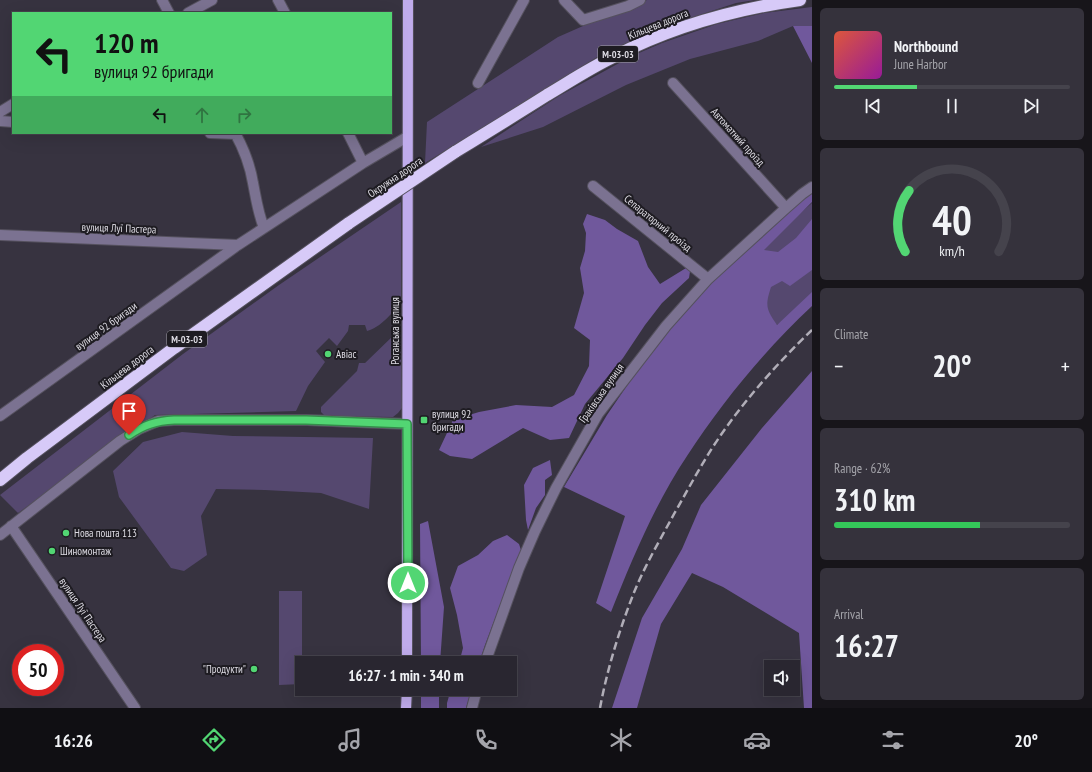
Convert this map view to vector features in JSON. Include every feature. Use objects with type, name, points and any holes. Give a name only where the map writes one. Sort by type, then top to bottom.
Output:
[{"type":"highway","name":"Кільцева дорога","points":[[454,152],[593,68],[654,38],[693,23],[730,13],[770,4],[800,0]]},
{"type":"highway","name":"Окружна дорога","points":[[349,223],[454,152]]},
{"type":"highway","name":"Кільцева дорога","points":[[0,480],[27,458],[174,348],[349,223]]},
{"type":"main road","name":"Роганська вулиця","points":[[407,656],[408,0]]},
{"type":"main road","points":[[406,708],[407,696]]},
{"type":"street","points":[[162,0],[168,12]]},
{"type":"street","points":[[190,12],[212,0]]},
{"type":"street","points":[[278,0],[284,12]]},
{"type":"street","points":[[478,83],[524,0]]},
{"type":"street","points":[[564,0],[583,20],[628,6],[640,0]]},
{"type":"street","name":"Автоматний проїзд","points":[[673,83],[786,208]]},
{"type":"street","points":[[0,112],[12,105]]},
{"type":"street","points":[[0,121],[12,122]]},
{"type":"street","points":[[236,134],[244,148],[249,165],[258,212],[264,228]]},
{"type":"street","points":[[349,134],[364,163]]},
{"type":"street","name":"вулиця 92 бригади","points":[[0,416],[238,245],[364,163],[407,137]]},
{"type":"street","name":"Сепараторний проїзд","points":[[593,186],[708,279]]},
{"type":"street","name":"Граківська вулиця","points":[[488,656],[519,568],[535,531],[556,488],[595,421],[654,341],[708,279],[786,208],[812,187]]},
{"type":"street","name":"вулиця Луї Пастера","points":[[0,235],[238,245]]},
{"type":"street","points":[[0,535],[120,441],[139,428],[158,421],[306,420],[407,424]]},
{"type":"street","name":"вулиця Луї Пастера","points":[[11,526],[135,708]]},
{"type":"street","points":[[472,708],[475,696]]},
{"type":"shaded area","points":[[647,0],[755,0],[736,3],[687,19],[607,51],[425,163],[427,122],[558,37]]},
{"type":"shaded area","points":[[812,7],[812,26],[793,26],[758,41],[690,59],[626,85],[543,127],[481,147],[559,96],[632,56],[662,43],[717,24],[764,13]]},
{"type":"shaded area","points":[[793,26],[812,26],[812,63]]},
{"type":"shaded area","points":[[812,190],[812,202],[764,250],[778,252],[796,238],[812,219],[812,270],[790,286],[782,281],[771,287],[767,303],[769,311],[777,325],[812,292],[812,306],[778,340],[745,377],[700,436],[675,474],[654,512],[611,612],[596,603],[625,516],[564,487],[607,415],[639,368],[679,317],[719,273]]},
{"type":"shaded area","points":[[401,202],[401,301],[391,315],[377,327],[367,331],[365,325],[349,325],[348,331],[337,346],[329,338],[316,351],[325,362],[308,386],[296,411],[155,415],[18,513],[0,495],[183,354],[279,285]]},
{"type":"shaded area","points":[[812,203],[812,298],[777,325],[715,287]]},
{"type":"shaded area","points":[[587,214],[605,220],[638,241],[648,267],[660,284],[691,265],[689,278],[662,303],[623,358],[585,404],[569,438],[550,440],[523,428],[472,459],[450,456],[439,450],[453,420],[479,412],[516,405],[552,407],[574,395],[589,366],[590,340],[574,328],[584,293],[580,268],[585,251],[586,233],[583,224]]},
{"type":"shaded area","points":[[401,333],[402,408],[398,413],[393,417],[325,416],[321,412],[321,407],[357,371],[359,363],[365,363],[395,334]]},
{"type":"shaded area","points":[[812,371],[812,708],[804,708],[799,633],[723,587],[692,573],[661,624],[637,708],[612,708],[642,618],[682,549],[701,505],[762,428]]},
{"type":"shaded area","points":[[182,432],[233,436],[373,438],[369,509],[321,493],[216,489],[201,516],[207,555],[184,571],[171,568],[119,497],[113,471],[143,442]]},
{"type":"shaded area","points":[[550,460],[552,475],[545,480],[545,495],[536,508],[528,530],[524,485],[533,468]]},
{"type":"shaded area","points":[[428,521],[444,607],[440,656],[421,656],[420,524]]},
{"type":"shaded area","points":[[507,535],[519,544],[521,550],[481,656],[461,656],[463,648],[450,588],[458,566],[478,555],[493,541]]},
{"type":"shaded area","points":[[279,591],[302,591],[302,656],[295,656],[295,684],[279,685]]},
{"type":"shaded area","points":[[421,696],[439,696],[439,708],[421,708]]},
{"type":"shaded area","points":[[449,696],[470,696],[466,708],[447,708]]},
{"type":"railway","points":[[600,708],[614,651],[633,595],[647,564],[674,514],[706,458],[741,407],[769,374],[812,330]]},
{"type":"place","name":"Авіас","points":[[328,354]]},
{"type":"place","name":"вулиця 92 бригади","points":[[424,420]]},
{"type":"place","name":"Нова пошта 113","points":[[66,533]]},
{"type":"place","name":"Шиномонтаж","points":[[52,551]]},
{"type":"place","name":"\"Продукти\"","points":[[254,669]]},
{"type":"route","points":[[129,435],[139,428],[158,421],[174,420],[306,420],[407,424],[408,583]]}]
